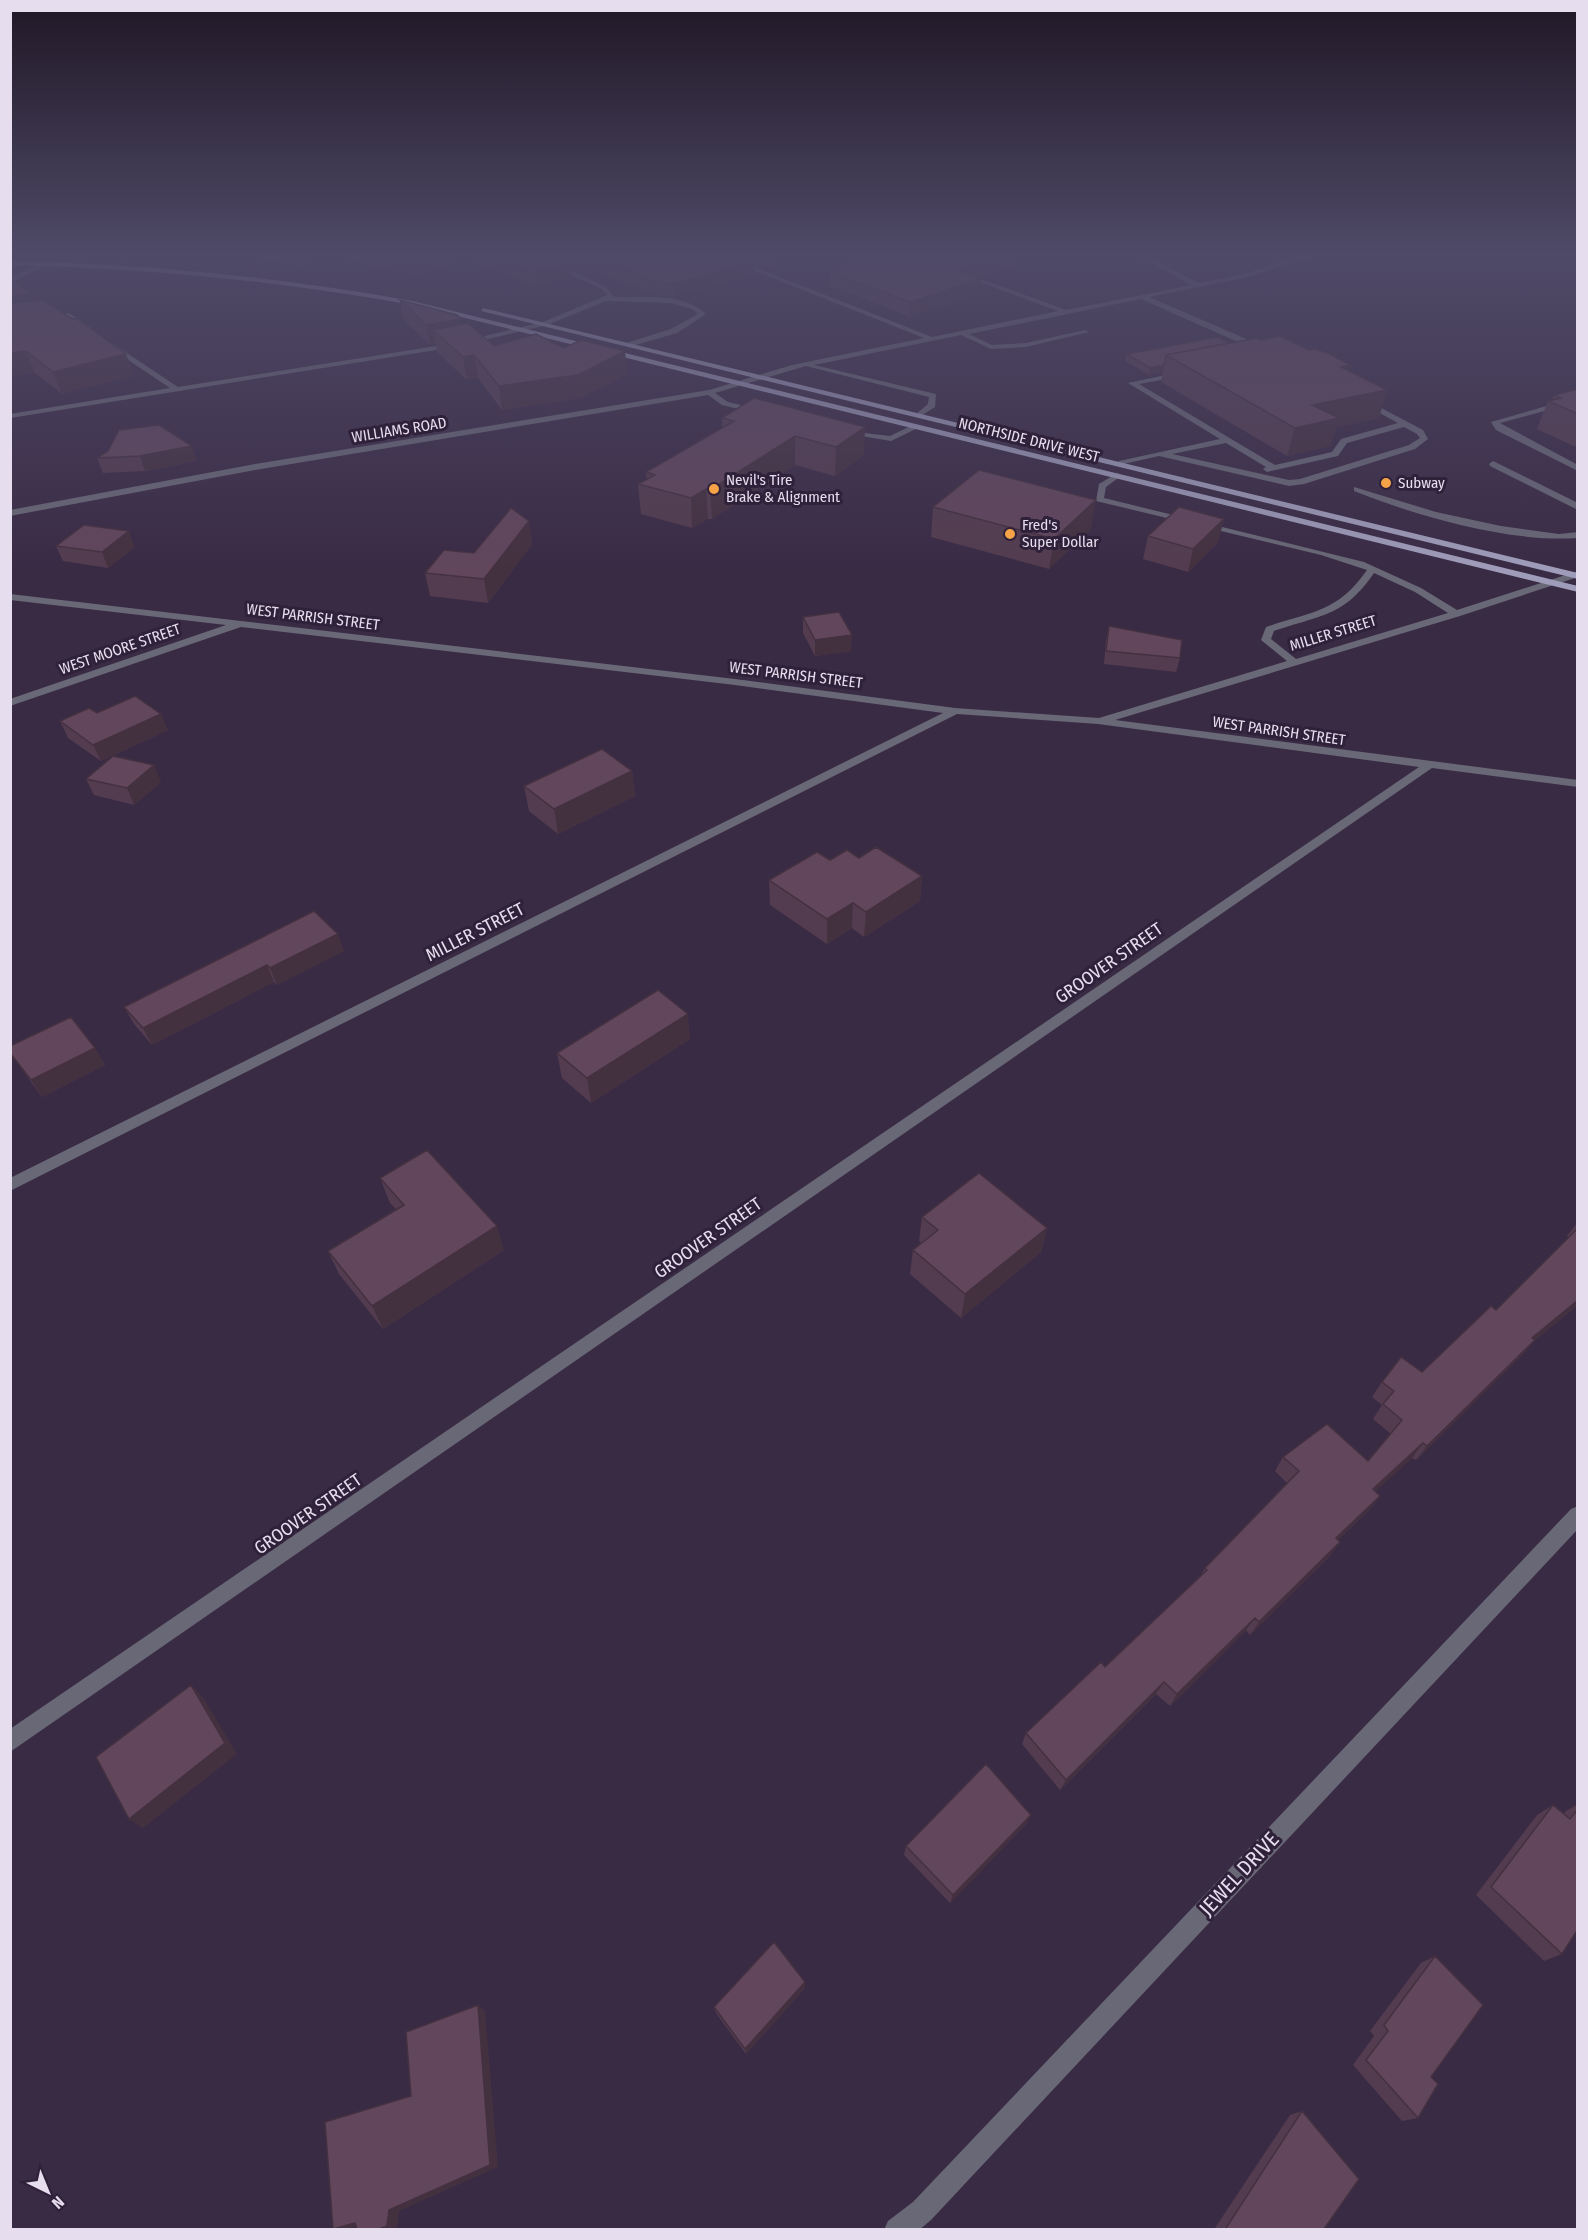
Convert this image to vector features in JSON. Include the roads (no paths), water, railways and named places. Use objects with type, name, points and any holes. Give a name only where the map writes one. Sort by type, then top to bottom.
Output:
[{"type":"main road","name":"NORTHSIDE DRIVE WEST","points":[[635,358],[1578,589]]},
{"type":"main road","name":"NORTHSIDE DRIVE WEST","points":[[681,358],[1576,575]]},
{"type":"street","points":[[131,358],[175,388]]},
{"type":"street","points":[[10,416],[373,358]]},
{"type":"street","name":"WILLIAMS ROAD","points":[[10,513],[255,467],[710,392],[804,365],[841,358]]},
{"type":"street","points":[[1248,360],[1262,358]]},
{"type":"street","points":[[804,365],[933,396],[932,405],[919,415]]},
{"type":"street","points":[[1190,372],[1132,383],[1274,468]]},
{"type":"street","points":[[710,392],[712,397],[721,402],[766,413]]},
{"type":"street","points":[[1160,454],[1243,475],[1289,483],[1301,482],[1412,447],[1424,439],[1420,432],[1356,396]]},
{"type":"street","points":[[1578,399],[1495,422],[1499,428],[1516,438],[1578,469]]},
{"type":"street","points":[[1243,475],[1335,454],[1344,441],[1405,424]]},
{"type":"street","points":[[835,431],[891,439],[918,426]]},
{"type":"street","points":[[1122,464],[1226,440]]},
{"type":"street","points":[[1493,464],[1578,507]]},
{"type":"street","points":[[1117,476],[1102,486],[1099,499],[1324,553],[1372,568],[1418,590],[1456,614]]},
{"type":"street","points":[[1358,489],[1380,500],[1506,529],[1563,538],[1578,535]]},
{"type":"street","points":[[1294,662],[1266,640],[1270,629],[1333,611],[1352,597],[1372,568]]},
{"type":"street","name":"MILLER STREET","points":[[1098,722],[1456,614],[1576,575]]},
{"type":"street","name":"WEST PARRISH STREET","points":[[10,597],[955,711],[1098,722],[1578,784]]},
{"type":"street","name":"WEST MOORE STREET","points":[[10,703],[239,624]]},
{"type":"street","name":"MILLER STREET","points":[[10,1185],[955,711]]},
{"type":"street","name":"GROOVER STREET","points":[[10,1742],[1428,766]]},
{"type":"street","name":"JEWEL DRIVE","points":[[897,2229],[922,2211],[1578,1515]]},
{"type":"place","name":"Subway","points":[[1386,483]]},
{"type":"place","name":"Nevil's Tire Brake & Alignment","points":[[714,489]]},
{"type":"place","name":"Fred's Super Dollar","points":[[1010,534]]}]
